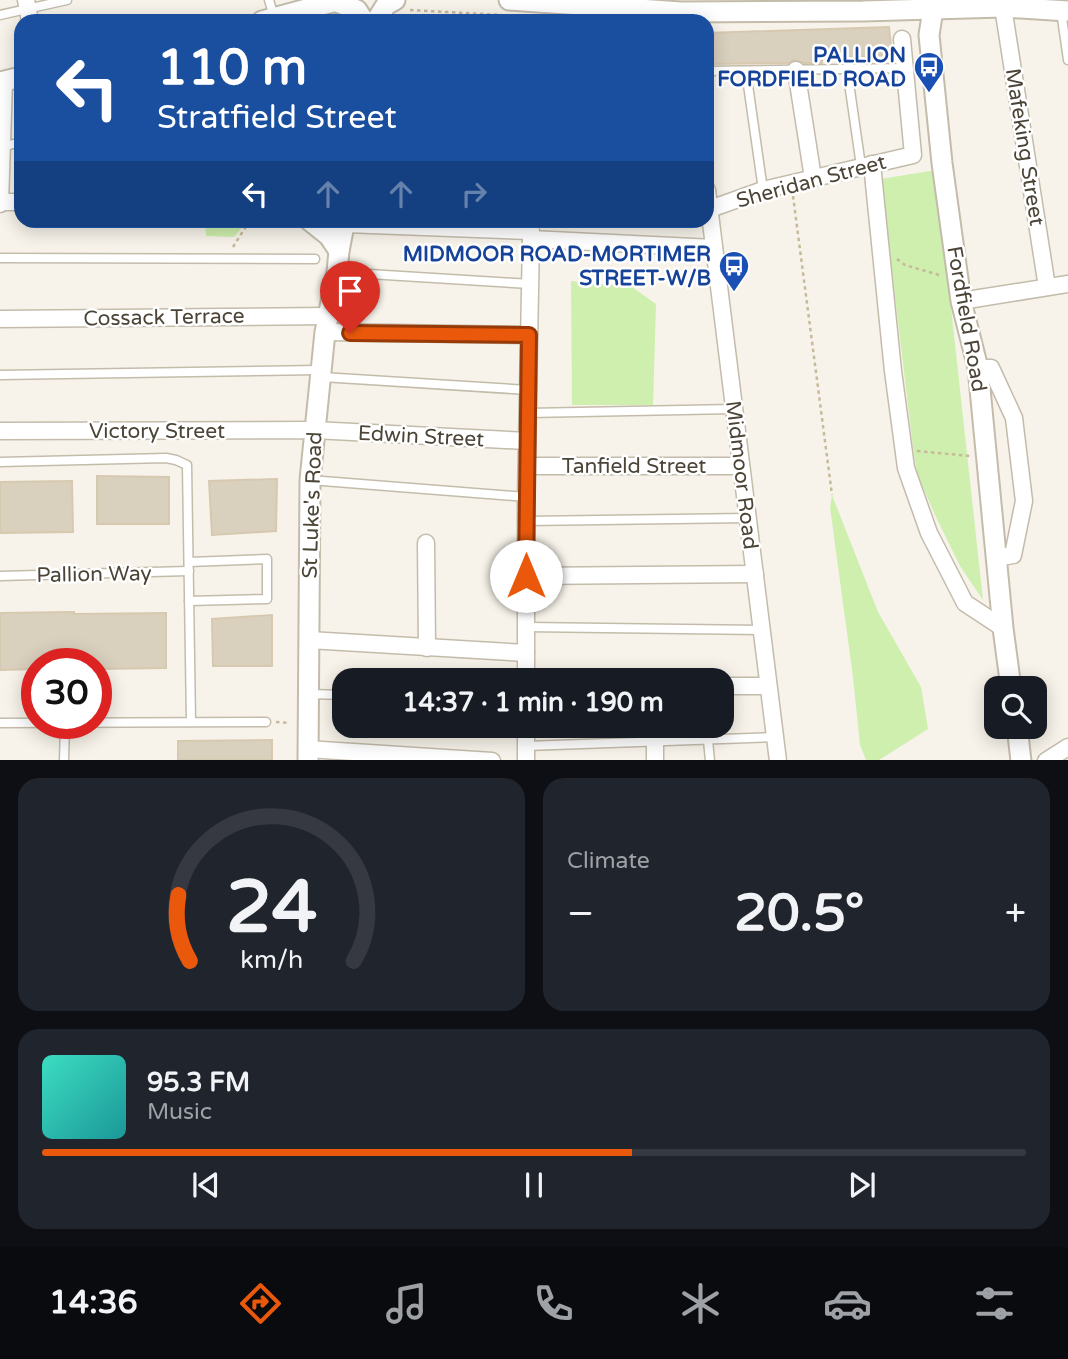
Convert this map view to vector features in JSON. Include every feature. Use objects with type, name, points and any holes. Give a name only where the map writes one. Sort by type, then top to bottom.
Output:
[{"type":"street","points":[[380,14],[386,5],[395,0]]},
{"type":"street","points":[[509,0],[681,11],[780,13],[1003,7],[1064,11]]},
{"type":"street","points":[[269,13],[336,1],[357,10],[360,14]]},
{"type":"street","name":"Mafeking Street","points":[[1003,7],[1047,287]]},
{"type":"street","name":"Fordfield Road","points":[[933,9],[929,35],[942,163],[961,301],[978,368],[1009,676]]},
{"type":"street","points":[[902,39],[905,68]]},
{"type":"street","name":"Sheridan Street","points":[[714,195],[763,190],[913,155],[905,68]]},
{"type":"street","points":[[796,70],[813,178]]},
{"type":"street","points":[[0,203],[8,80]]},
{"type":"street","points":[[867,165],[880,246],[906,468],[929,533],[965,603],[1003,628]]},
{"type":"street","points":[[320,228],[330,236],[339,251]]},
{"type":"street","name":"St Luke's Road","points":[[308,755],[310,480],[327,324],[344,228]]},
{"type":"street","points":[[484,228],[714,248]]},
{"type":"street","name":"Midmoor Road","points":[[712,228],[778,760]]},
{"type":"street","points":[[526,668],[531,230]]},
{"type":"street","points":[[961,301],[1068,284]]},
{"type":"street","name":"Cossack Terrace","points":[[0,319],[327,324],[529,335]]},
{"type":"street","points":[[978,368],[991,368],[1014,418],[1024,501],[1013,555],[996,558]]},
{"type":"street","name":"Victory Street","points":[[0,431],[314,430]]},
{"type":"street","name":"Edwin Street","points":[[314,430],[527,441]]},
{"type":"street","name":"Tanfield Street","points":[[527,466],[741,466]]},
{"type":"street","points":[[426,543],[427,648]]},
{"type":"street","points":[[526,576],[755,574]]},
{"type":"street","points":[[309,640],[526,653]]},
{"type":"street","points":[[734,686],[768,686]]},
{"type":"street","points":[[655,738],[655,760]]},
{"type":"street","points":[[1018,739],[1021,760]]},
{"type":"street","points":[[1048,760],[1068,747]]},
{"type":"street","points":[[308,755],[461,760]]},
{"type":"lane","points":[[0,15],[67,0]]},
{"type":"lane","points":[[1064,11],[1068,60]]},
{"type":"lane","points":[[714,71],[905,68]]},
{"type":"lane","points":[[847,69],[867,165]]},
{"type":"lane","points":[[746,71],[763,190]]},
{"type":"lane","points":[[0,258],[315,259]]},
{"type":"lane","points":[[337,272],[530,284]]},
{"type":"lane","points":[[0,375],[321,374],[528,390]]},
{"type":"lane","points":[[528,413],[734,409]]},
{"type":"lane","points":[[0,462],[166,458],[187,465],[191,722]]},
{"type":"lane","points":[[310,480],[526,497]]},
{"type":"lane","points":[[526,521],[748,518]]},
{"type":"lane","name":"Pallion Way","points":[[0,576],[189,567],[267,559],[267,599],[189,601]]},
{"type":"lane","points":[[526,627],[761,629]]},
{"type":"lane","points":[[309,694],[332,695]]},
{"type":"lane","points":[[112,723],[266,722]]},
{"type":"lane","points":[[0,723],[21,723]]},
{"type":"lane","points":[[690,738],[708,740],[775,737]]},
{"type":"lane","points":[[526,753],[628,738]]},
{"type":"lane","points":[[64,760],[65,739]]},
{"type":"lane","points":[[708,740],[710,760]]},
{"type":"path","points":[[791,183],[832,495]]},
{"type":"path","points":[[225,259],[245,228]]},
{"type":"path","points":[[880,246],[905,265],[947,277],[957,276]]},
{"type":"path","points":[[903,449],[987,457]]},
{"type":"path","points":[[266,722],[308,723]]},
{"type":"green space","points":[[936,170],[983,600],[960,566],[917,474],[881,179]]},
{"type":"green space","points":[[205,228],[242,228],[234,237],[206,236]]},
{"type":"green space","points":[[571,281],[632,287],[656,304],[653,405],[572,405]]},
{"type":"green space","points":[[832,495],[878,612],[921,687],[928,729],[879,760],[866,760],[860,745],[830,507]]},
{"type":"building","points":[[889,27],[892,55],[822,58],[822,63],[795,60],[788,63],[714,64],[714,33]]},
{"type":"building","points":[[97,476],[169,477],[169,524],[97,524]]},
{"type":"building","points":[[277,479],[276,531],[212,535],[209,481]]},
{"type":"building","points":[[72,481],[73,532],[0,533],[0,482]]},
{"type":"building","points":[[0,613],[166,613],[166,668],[112,669],[112,648],[21,648],[21,669],[0,670]]},
{"type":"building","points":[[272,615],[272,666],[213,666],[212,619]]},
{"type":"building","points":[[272,740],[272,760],[178,760],[178,741]]},
{"type":"place","name":"PALLION FORDFIELD ROAD","points":[[929,94]]},
{"type":"place","name":"MIDMOOR ROAD-MORTIMER STREET-W/B","points":[[734,293]]},
{"type":"route","points":[[350,333],[529,335],[526,576]]}]
